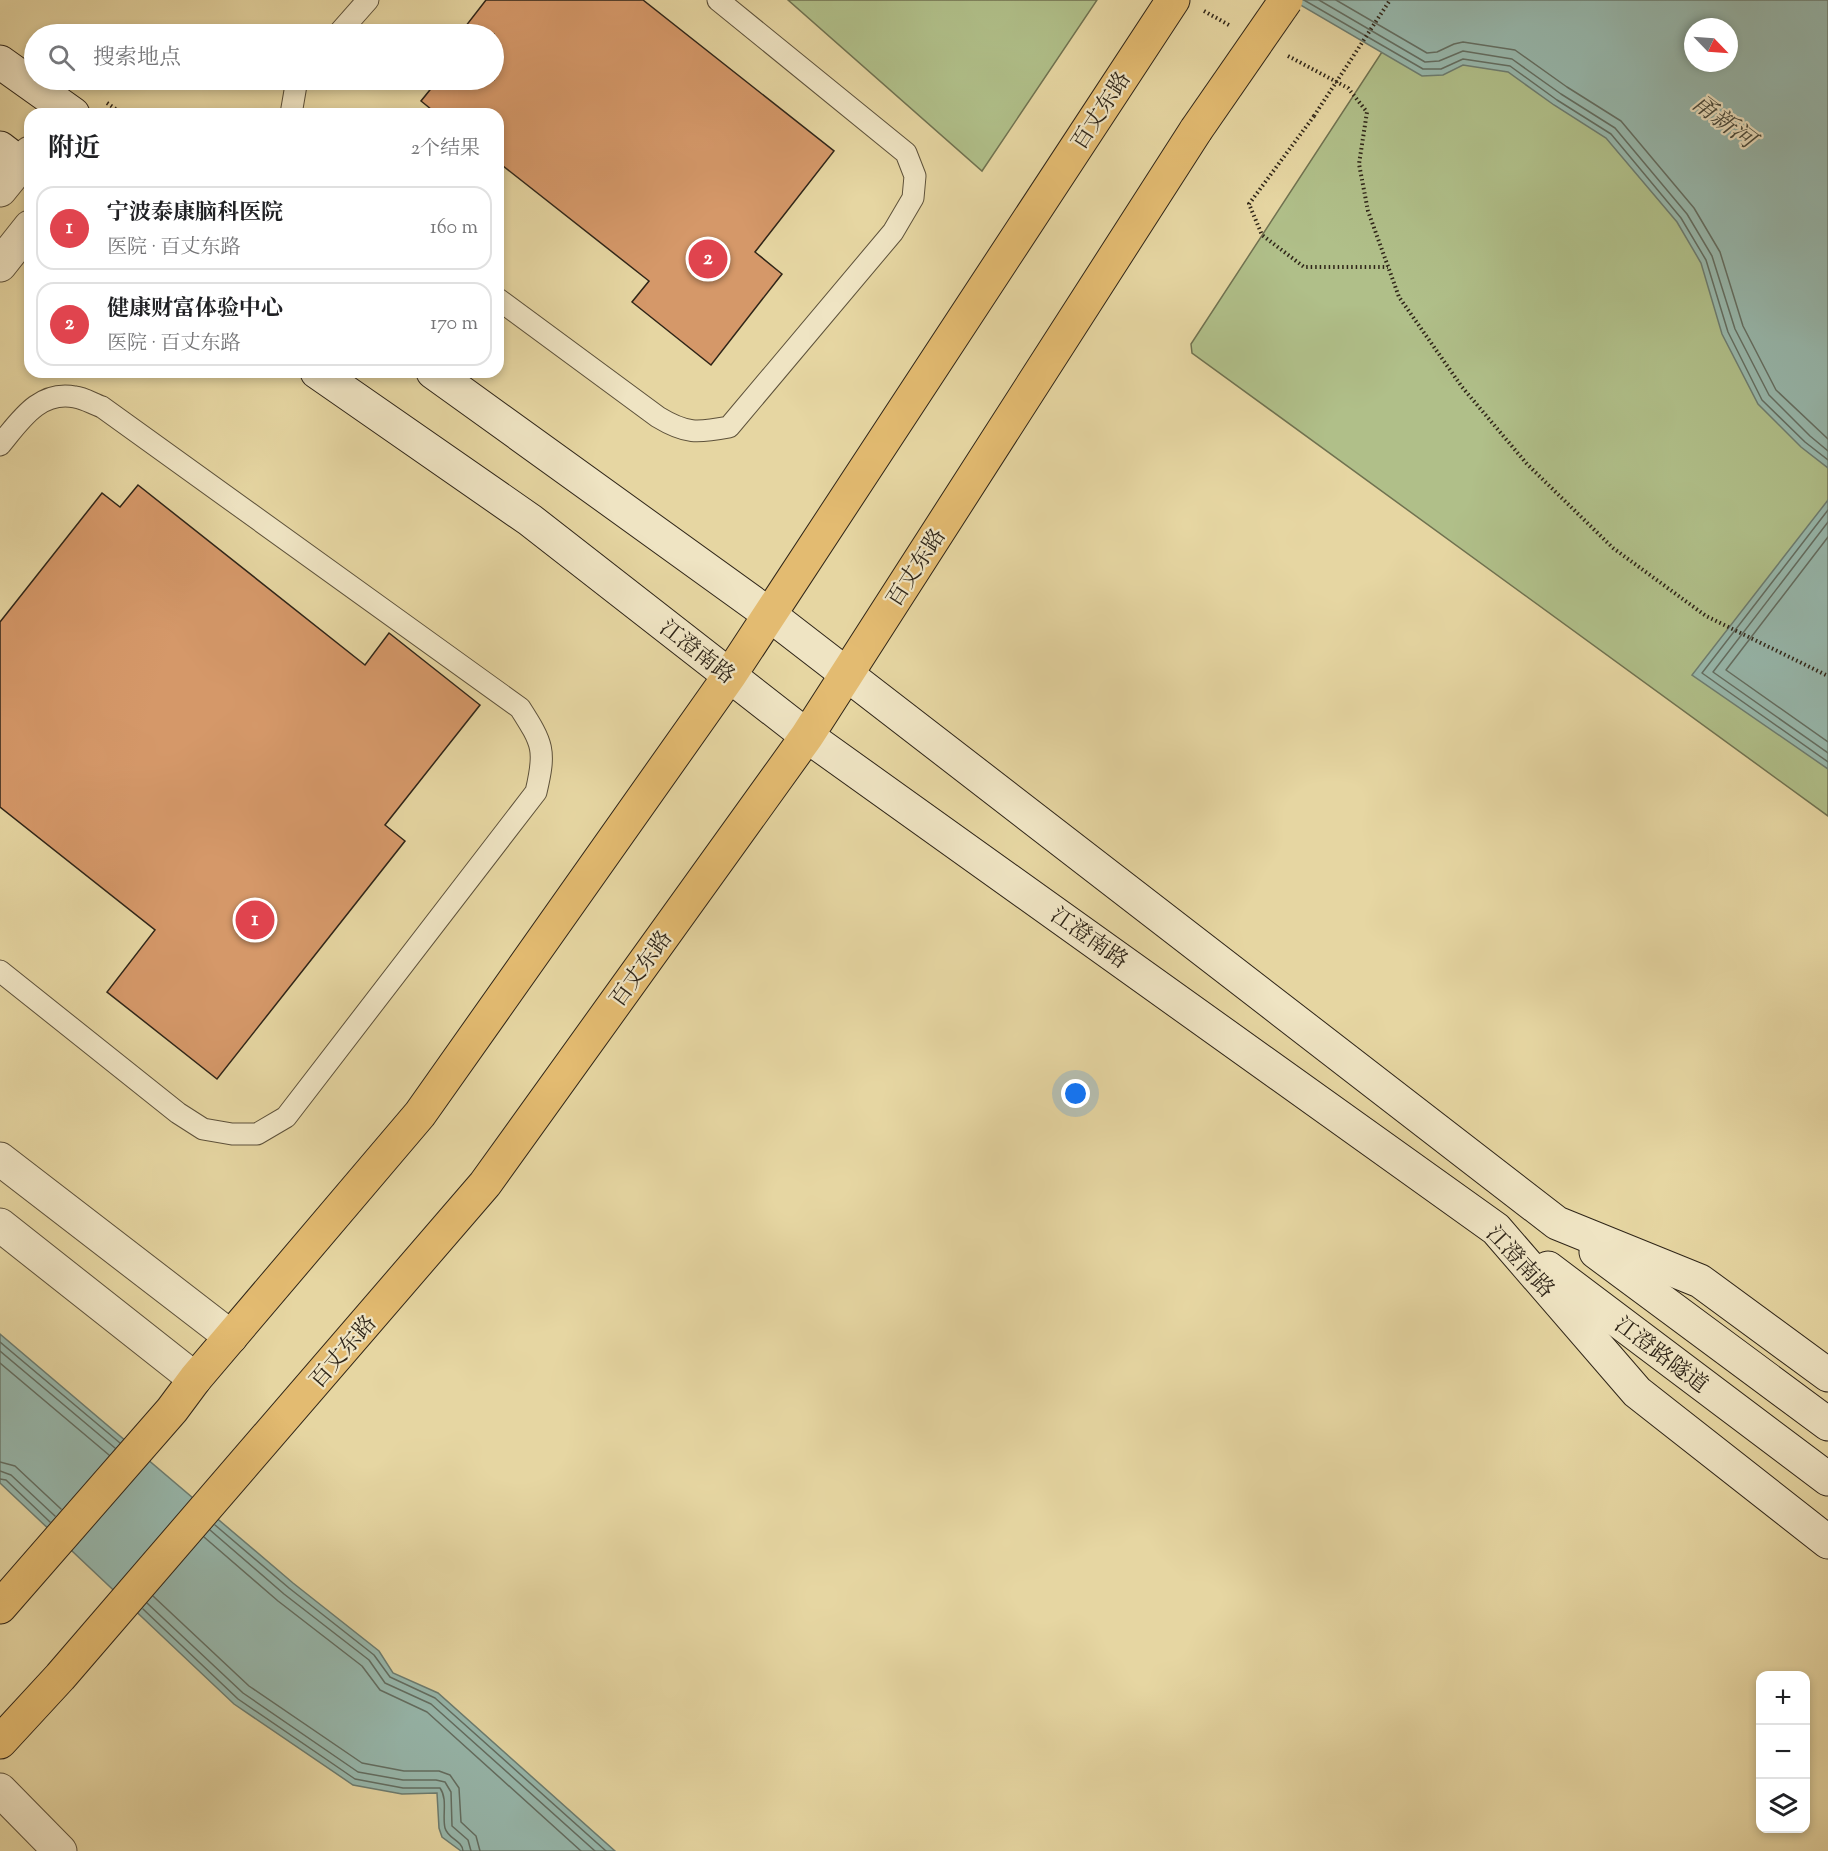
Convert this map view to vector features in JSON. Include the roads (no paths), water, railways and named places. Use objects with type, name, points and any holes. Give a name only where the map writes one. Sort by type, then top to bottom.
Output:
[{"type":"main road","name":"百丈东路","points":[[0,1742],[60,1677],[485,1184],[807,736],[1196,130],[1286,0]]},
{"type":"main road","name":"百丈东路","points":[[0,1607],[172,1410],[195,1379],[420,1114],[730,675],[1119,82],[1188,5]]},
{"type":"main road","points":[[0,62],[24,80]]},
{"type":"main road","points":[[37,90],[61,108]]},
{"type":"main road","points":[[0,190],[20,159]]},
{"type":"main road","points":[[0,265],[24,235]]},
{"type":"main road","name":"江澄南路","points":[[326,378],[530,520],[807,736],[1496,1229],[1637,1392],[1828,1542]]},
{"type":"main road","points":[[449,378],[770,615],[1557,1223],[1828,1424]]},
{"type":"main road","points":[[0,1159],[231,1337]]},
{"type":"main road","points":[[1557,1223],[1700,1281],[1828,1375]]},
{"type":"main road","points":[[0,1225],[195,1379]]},
{"type":"main road","name":"江澄路隧道","points":[[1496,1229],[1828,1479]]},
{"type":"main road","points":[[0,1790],[60,1851]]},
{"type":"lane","points":[[347,24],[368,0]]},
{"type":"lane","points":[[504,308],[678,429],[703,432],[729,427],[893,232],[913,198],[915,176],[906,153],[718,0]]},
{"type":"lane","points":[[292,108],[295,90]]},
{"type":"lane","points":[[0,445],[31,407],[53,396],[75,397],[102,407],[520,708],[536,734],[543,763],[536,792],[286,1117],[257,1134],[232,1134],[203,1129],[178,1113],[0,970]]},
{"type":"water","name":"甬新河","points":[[1292,0],[1828,0],[1828,468],[1801,447],[1758,404],[1722,334],[1701,263],[1677,222],[1606,138],[1508,72],[1463,65],[1443,75],[1422,76]]},
{"type":"water","points":[[1828,500],[1828,769],[1692,675]]},
{"type":"water","points":[[0,1334],[293,1583],[379,1651],[393,1673],[438,1693],[615,1851],[461,1851],[442,1837],[439,1828],[437,1793],[402,1794],[353,1785],[234,1704],[0,1483]]},
{"type":"place","name":"健康财富体验中心","points":[[708,259]]},
{"type":"place","name":"宁波泰康脑科医院","points":[[255,920]]}]
